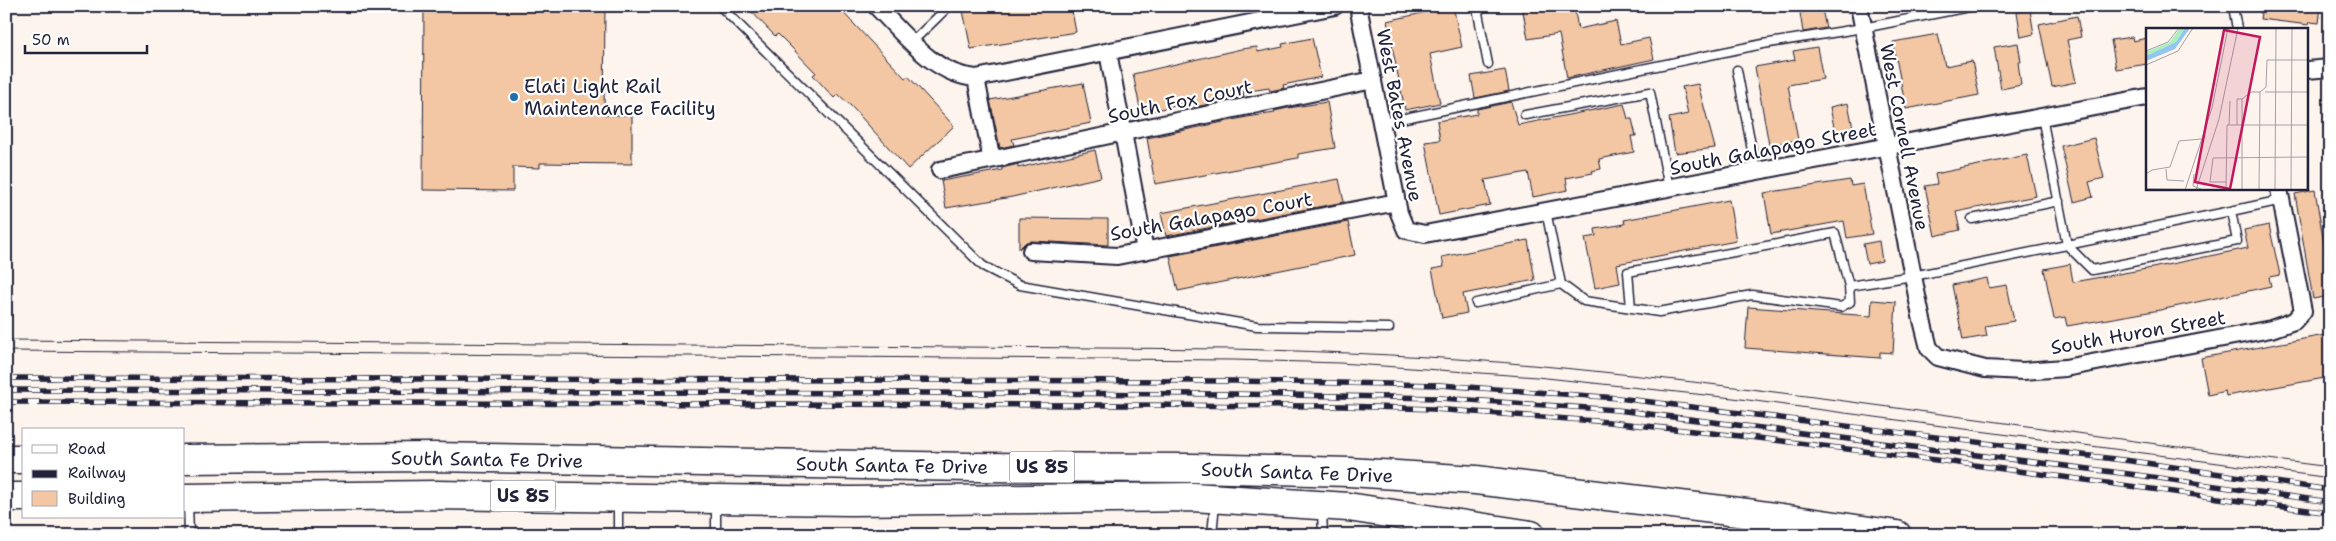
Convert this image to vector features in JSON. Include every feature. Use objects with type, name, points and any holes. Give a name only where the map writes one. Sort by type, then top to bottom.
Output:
[{"type":"highway","name":"South Santa Fe Drive","points":[[185,458],[433,457],[950,467],[1193,468],[1349,472],[1476,480],[1754,514],[1897,535]]},
{"type":"highway","points":[[6,459],[22,459]]},
{"type":"highway","name":"South Santa Fe Drive","points":[[186,498],[394,495],[863,501],[1215,498],[1348,507],[1483,531],[1531,535]]},
{"type":"highway","points":[[6,497],[22,497]]},
{"type":"street","points":[[876,6],[912,42],[942,68],[964,77],[976,78],[1335,6]]},
{"type":"street","name":"West Bates Avenue","points":[[1358,6],[1397,202],[1406,230]]},
{"type":"street","name":"West Cornell Avenue","points":[[1859,6],[1913,276]]},
{"type":"street","points":[[1108,52],[1145,251]]},
{"type":"street","points":[[2308,70],[2330,68]]},
{"type":"street","points":[[976,78],[990,151],[996,159]]},
{"type":"street","name":"South Fox Court","points":[[940,170],[1123,134],[1373,80]]},
{"type":"street","name":"South Galapago Street","points":[[1406,230],[1425,234],[2146,97]]},
{"type":"street","name":"South Huron Street","points":[[1913,276],[1929,348],[1938,357],[1985,369],[2023,371],[2065,368],[2270,329],[2294,320],[2303,311],[2280,194]]},
{"type":"street","name":"South Galapago Court","points":[[1031,251],[1117,256],[1397,202]]},
{"type":"lane","points":[[720,6],[982,266],[1000,277],[1020,285],[1257,326],[1389,328]]},
{"type":"lane","points":[[912,42],[948,6]]},
{"type":"lane","points":[[1482,6],[1478,13],[1488,64]]},
{"type":"lane","points":[[1382,123],[1763,44],[1863,28],[1974,6]]},
{"type":"lane","points":[[2233,6],[2237,28]]},
{"type":"lane","points":[[1736,70],[1756,172]]},
{"type":"lane","points":[[1525,115],[1650,92],[1669,188]]},
{"type":"lane","points":[[2042,117],[2067,245],[2092,270],[2237,241],[2230,211]]},
{"type":"lane","points":[[1849,286],[1913,276],[2230,211],[2280,194]]},
{"type":"lane","points":[[1972,219],[2059,201]]},
{"type":"lane","points":[[1546,211],[1561,284],[1584,301],[1631,308],[1659,312],[1752,294],[1841,307],[1850,302],[1849,286],[1834,233],[1628,272],[1631,308]]},
{"type":"lane","points":[[1476,303],[1561,284]]},
{"type":"lane","points":[[186,498],[189,535]]},
{"type":"lane","points":[[618,498],[618,535]]},
{"type":"lane","points":[[1212,535],[1215,498]]},
{"type":"lane","points":[[716,499],[716,535]]},
{"type":"lane","points":[[1322,506],[1323,535]]},
{"type":"building","name":"Elati Light Rail Maintenance Facility","points":[[424,6],[605,6],[604,115],[632,115],[632,164],[540,163],[540,168],[513,167],[513,191],[423,190]]},
{"type":"building","points":[[746,6],[837,6],[905,78],[908,76],[954,126],[908,169],[851,106],[838,94],[834,98],[813,75],[816,73],[778,34],[775,36]]},
{"type":"building","points":[[962,6],[1071,6],[1076,32],[971,49]]},
{"type":"building","points":[[1453,6],[1462,47],[1430,54],[1440,103],[1405,110],[1387,21]]},
{"type":"building","points":[[1522,6],[1574,6],[1578,29],[1616,21],[1621,44],[1649,38],[1654,59],[1567,78],[1559,34],[1528,39]]},
{"type":"building","points":[[2262,6],[2321,6],[2319,23],[2310,22],[2309,25],[2260,19]]},
{"type":"building","points":[[1822,9],[1826,28],[1803,32],[1800,13]]},
{"type":"building","points":[[2030,10],[2034,34],[2021,37],[2017,12]]},
{"type":"building","points":[[2077,16],[2081,37],[2067,40],[2076,82],[2052,87],[2039,24]]},
{"type":"building","points":[[1938,34],[1945,66],[1972,61],[1979,95],[1906,109],[1893,42]]},
{"type":"building","points":[[2132,37],[2133,41],[2146,38],[2146,64],[2116,69],[2111,40]]},
{"type":"building","points":[[1312,38],[1321,77],[1283,85],[1284,88],[1270,91],[1269,88],[1243,92],[1244,97],[1195,107],[1194,102],[1141,113],[1133,74],[1241,49],[1257,47],[1258,52],[1283,47],[1282,44]]},
{"type":"building","points":[[2018,43],[2021,62],[2018,62],[2021,85],[2001,89],[1994,47]]},
{"type":"building","points":[[1817,47],[1823,79],[1788,85],[1798,140],[1769,145],[1755,67],[1795,60],[1793,51]]},
{"type":"building","points":[[1505,70],[1509,91],[1475,98],[1471,76]]},
{"type":"building","points":[[1083,83],[1091,123],[1012,139],[1014,145],[1000,148],[990,100]]},
{"type":"building","points":[[1698,84],[1715,148],[1675,153],[1669,118],[1688,114],[1682,87]]},
{"type":"building","points":[[1327,102],[1335,148],[1298,154],[1298,158],[1155,184],[1147,138],[1275,113],[1274,111],[1288,108]]},
{"type":"building","points":[[1511,102],[1518,125],[1624,104],[1628,119],[1632,119],[1636,136],[1631,136],[1634,152],[1599,159],[1601,169],[1592,171],[1593,173],[1566,178],[1568,190],[1533,197],[1528,172],[1485,180],[1490,205],[1439,215],[1425,142],[1440,140],[1437,121],[1477,114],[1477,109]]},
{"type":"building","points":[[1848,103],[1853,128],[1835,132],[1830,107]]},
{"type":"building","points":[[2094,138],[2104,178],[2089,182],[2093,197],[2074,202],[2061,146]]},
{"type":"building","points":[[1095,150],[1101,177],[1012,197],[946,208],[941,181],[1002,170],[1002,168],[1018,164],[1018,168]]},
{"type":"building","points":[[2027,155],[2036,196],[1956,212],[1960,230],[1935,236],[1925,186],[1937,184],[1935,174]]},
{"type":"building","points":[[1339,179],[1344,202],[1166,236],[1161,213]]},
{"type":"building","points":[[1850,180],[1851,186],[1863,184],[1872,234],[1847,238],[1844,221],[1771,234],[1764,193]]},
{"type":"building","points":[[2315,190],[2330,280],[2330,296],[2313,299],[2295,194]]},
{"type":"building","points":[[1729,200],[1736,241],[1617,264],[1620,283],[1595,288],[1585,238],[1596,236],[1595,229],[1625,224],[1624,220]]},
{"type":"building","points":[[1019,218],[1108,219],[1108,245],[1032,241],[1026,242],[1019,249]]},
{"type":"building","points":[[1348,222],[1355,255],[1178,291],[1170,256]]},
{"type":"building","points":[[2269,225],[2280,275],[2269,277],[2271,286],[2160,310],[2067,326],[2065,317],[2054,319],[2044,269],[2070,264],[2073,282],[2152,268],[2248,248],[2244,230]]},
{"type":"building","points":[[1528,240],[1535,280],[1463,294],[1467,313],[1442,318],[1432,269],[1444,267],[1442,257]]},
{"type":"building","points":[[1879,241],[1882,261],[1867,264],[1863,244]]},
{"type":"building","points":[[1987,278],[1989,288],[2007,285],[2014,321],[1985,326],[1987,336],[1963,340],[1952,285]]},
{"type":"building","points":[[1872,300],[1896,302],[1893,353],[1880,352],[1880,358],[1745,348],[1748,307],[1871,316]]},
{"type":"building","points":[[2330,334],[2330,377],[2226,396],[2225,391],[2208,395],[2201,358]]},
{"type":"tram line","points":[[6,340],[1233,349],[1388,355],[1543,366],[1642,376],[1839,400],[2330,467]]},
{"type":"tram line","points":[[6,351],[1234,360],[1340,363],[1537,377],[1733,398],[2330,478]]},
{"type":"railway","points":[[6,378],[1235,381],[1440,385],[1618,398],[2139,462],[2330,490]]},
{"type":"railway","points":[[6,390],[1235,394],[1440,398],[1617,410],[2137,475],[2330,502]]},
{"type":"railway","points":[[6,402],[1343,406],[1433,409],[1609,422],[1749,437],[2330,513]]},
{"type":"place","name":"Elati Light Rail Maintenance Facility","points":[[514,97]]}]
